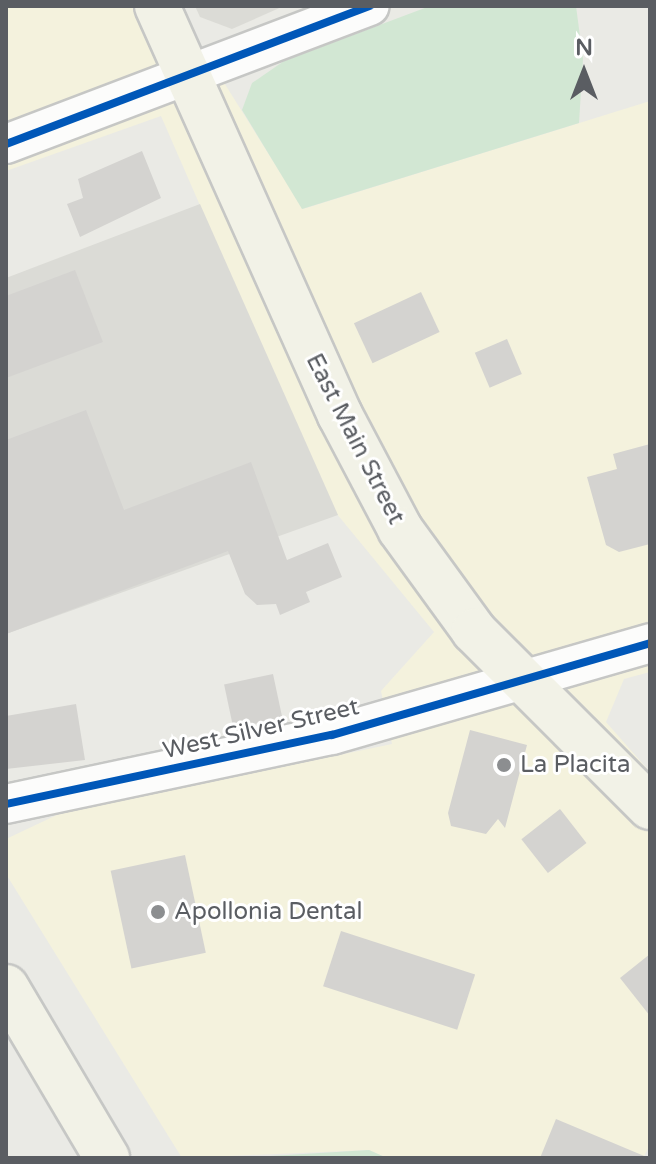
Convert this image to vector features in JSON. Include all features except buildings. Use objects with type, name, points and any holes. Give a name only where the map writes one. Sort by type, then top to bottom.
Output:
[{"type":"main road","name":"East Main Street","points":[[157,6],[368,473],[433,580],[522,683],[650,807]]},
{"type":"main road","points":[[6,987],[107,1158]]},
{"type":"street","points":[[6,144],[189,80],[370,6]]},
{"type":"street","name":"West Silver Street","points":[[6,804],[332,735],[522,683],[650,643]]},
{"type":"shaded area","points":[[6,6],[176,6],[303,209],[650,101],[650,672],[624,679],[606,722],[650,772],[650,1145],[643,1158],[387,1158],[369,1150],[182,1158],[6,874],[6,839],[61,813],[392,744],[381,691],[434,632],[332,508],[161,116],[6,171]]},
{"type":"shaded area","points":[[195,6],[284,6],[232,29],[200,17]]},
{"type":"shaded area","points":[[200,204],[338,515],[6,634],[6,278]]},
{"type":"green space","points":[[430,6],[576,6],[583,59],[579,123],[302,209],[242,110],[252,83],[284,61]]},
{"type":"green space","points":[[369,1150],[387,1158],[239,1158]]},
{"type":"cycle path","points":[[6,144],[370,6]]},
{"type":"cycle path","points":[[6,804],[332,735],[650,643]]},
{"type":"place","name":"La Placita","points":[[504,765]]},
{"type":"place","name":"Apollonia Dental","points":[[158,912]]}]
